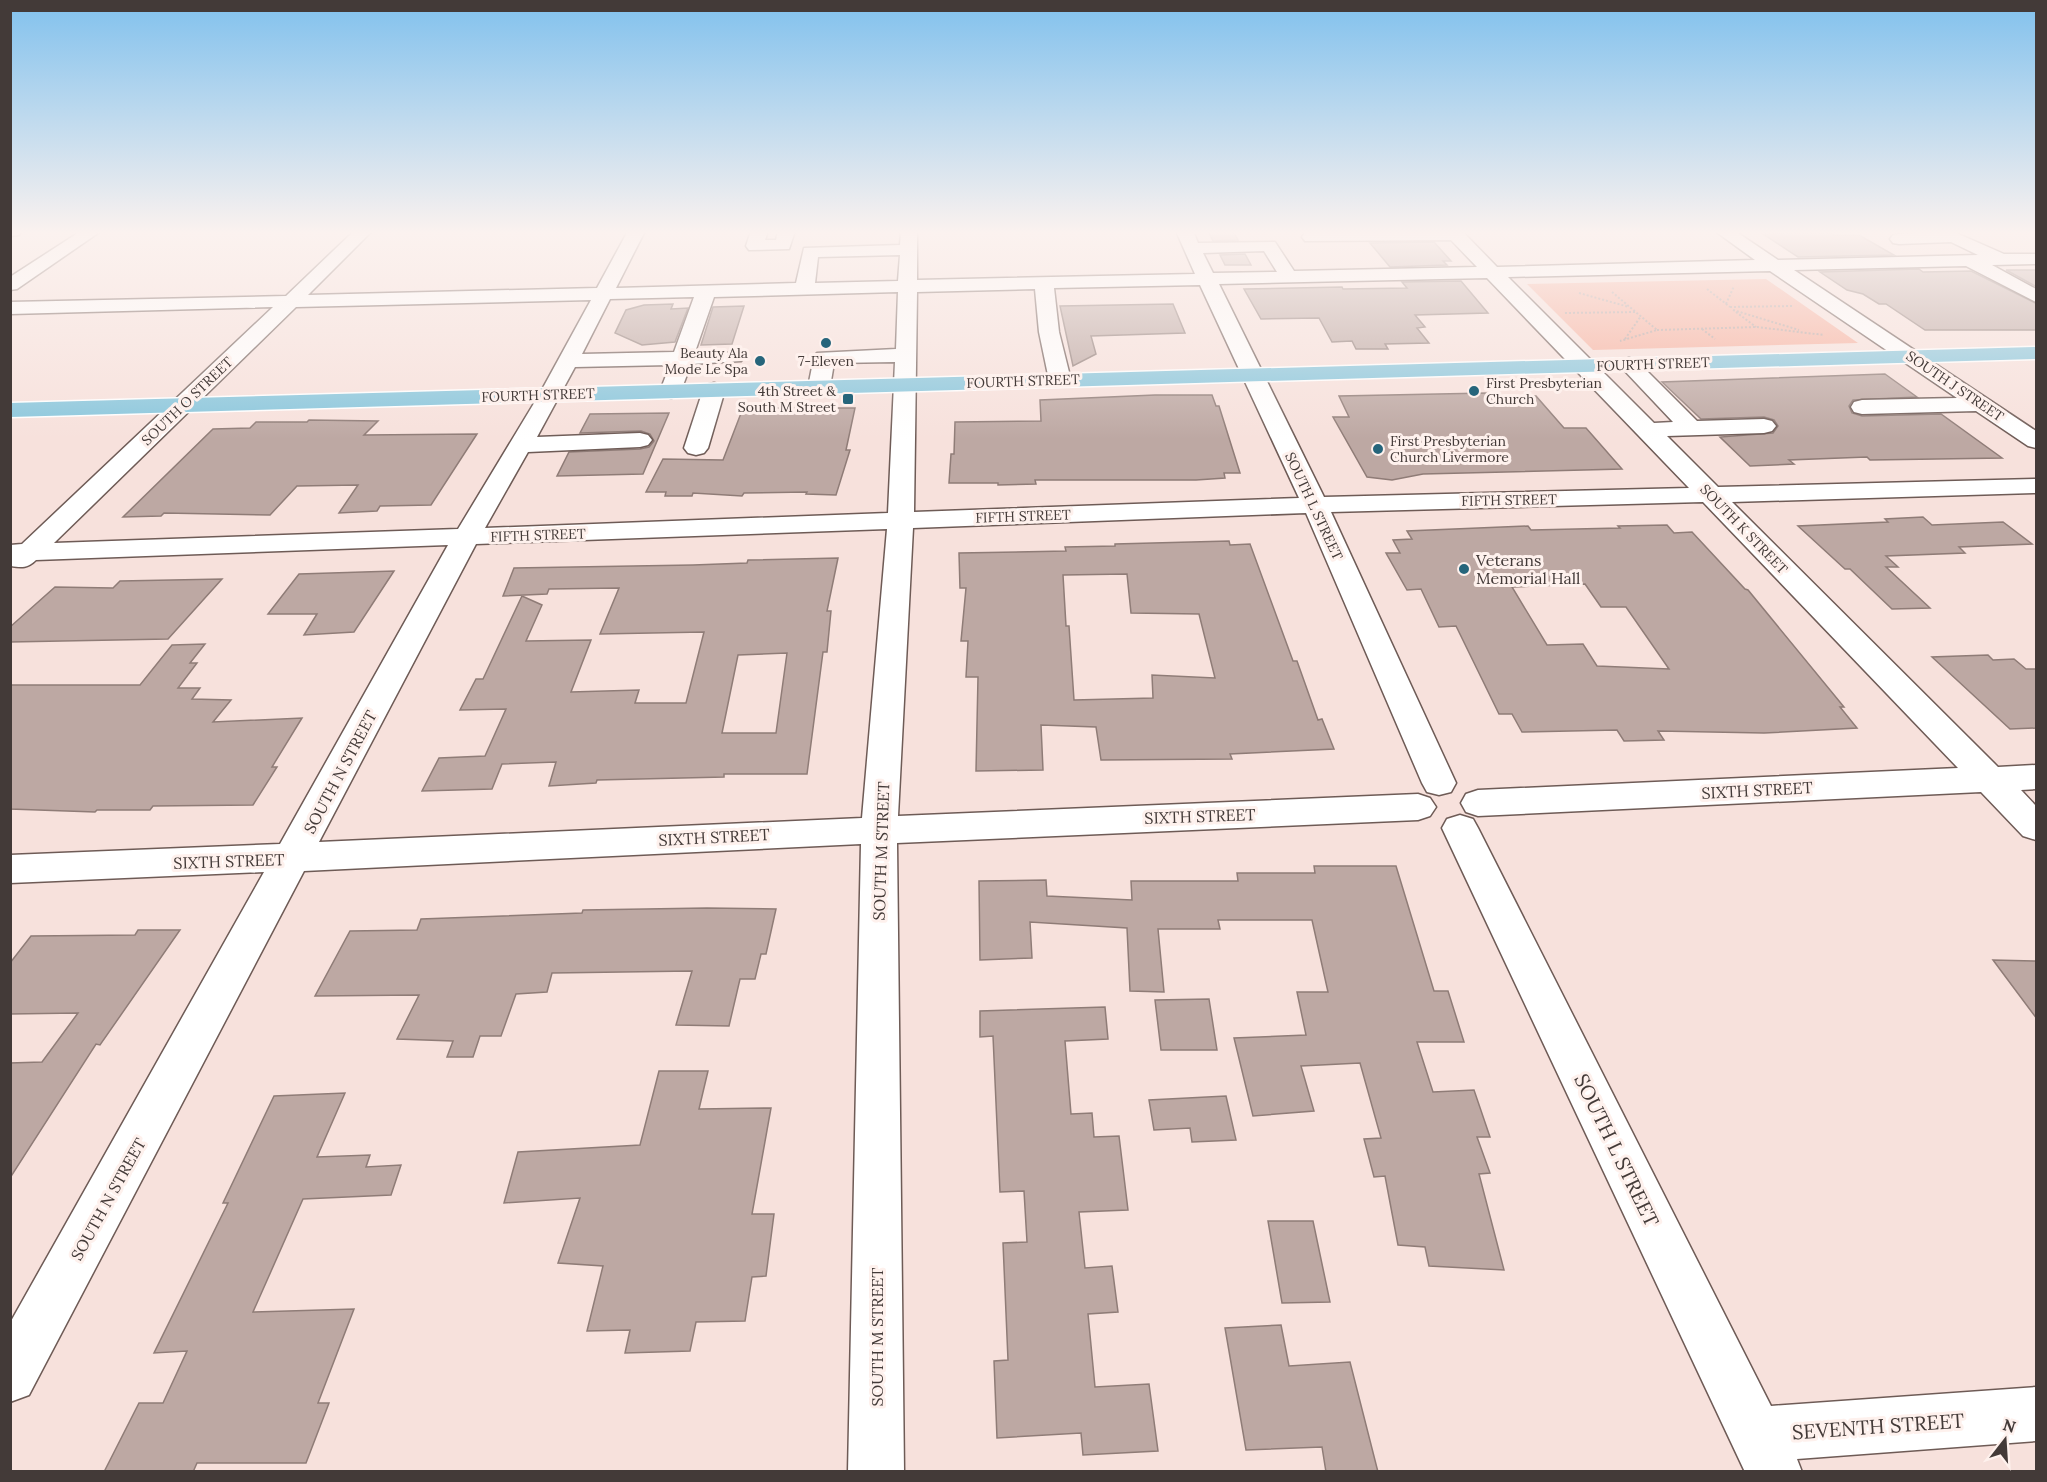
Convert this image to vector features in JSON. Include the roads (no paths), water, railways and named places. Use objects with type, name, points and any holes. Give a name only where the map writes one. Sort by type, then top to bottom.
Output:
[{"type":"main road","name":"FOURTH STREET","points":[[10,410],[819,387],[907,370],[1060,380],[2037,353]]},
{"type":"street","points":[[10,308],[328,300]]},
{"type":"street","name":"SOUTH N STREET","points":[[10,1376],[466,537],[550,395],[600,300]]},
{"type":"street","points":[[671,391],[703,300]]},
{"type":"street","name":"SOUTH M STREET","points":[[876,1472],[879,829],[901,521],[908,300]]},
{"type":"street","points":[[1045,300],[1060,380]]},
{"type":"street","name":"SOUTH L STREET","points":[[1217,300],[1315,505],[1429,795]]},
{"type":"street","name":"SOUTH K STREET","points":[[1519,300],[2037,827]]},
{"type":"street","name":"SOUTH J STREET","points":[[1826,300],[2037,441]]},
{"type":"street","name":"SOUTH O STREET","points":[[10,570],[20,553],[183,405],[291,301]]},
{"type":"street","points":[[568,361],[734,357]]},
{"type":"street","points":[[819,387],[824,357],[907,370]]},
{"type":"street","points":[[1629,364],[1692,429]]},
{"type":"street","points":[[696,448],[714,390]]},
{"type":"street","points":[[1862,407],[1981,404]]},
{"type":"street","points":[[2002,418],[2037,417]]},
{"type":"street","points":[[1647,430],[1764,426]]},
{"type":"street","points":[[520,445],[640,440]]},
{"type":"street","name":"FIFTH STREET","points":[[20,553],[1315,505],[2037,486]]},
{"type":"street","name":"SIXTH STREET","points":[[10,869],[293,858],[879,829],[1429,795],[1423,814],[1440,825],[1469,815],[2037,777]]},
{"type":"street","name":"SOUTH L STREET","points":[[1469,815],[1765,1453]]},
{"type":"street","name":"SEVENTH STREET","points":[[1765,1453],[2037,1414]]},
{"type":"place","name":"7-Eleven","points":[[826,343]]},
{"type":"place","name":"Beauty Ala Mode Le Spa","points":[[760,361]]},
{"type":"place","name":"First Presbyterian Church","points":[[1474,391]]},
{"type":"place","name":"4th Street & South M Street","points":[[848,399]]},
{"type":"place","name":"First Presbyterian Church Livermore","points":[[1378,449]]},
{"type":"place","name":"Veterans Memorial Hall","points":[[1464,569]]}]
